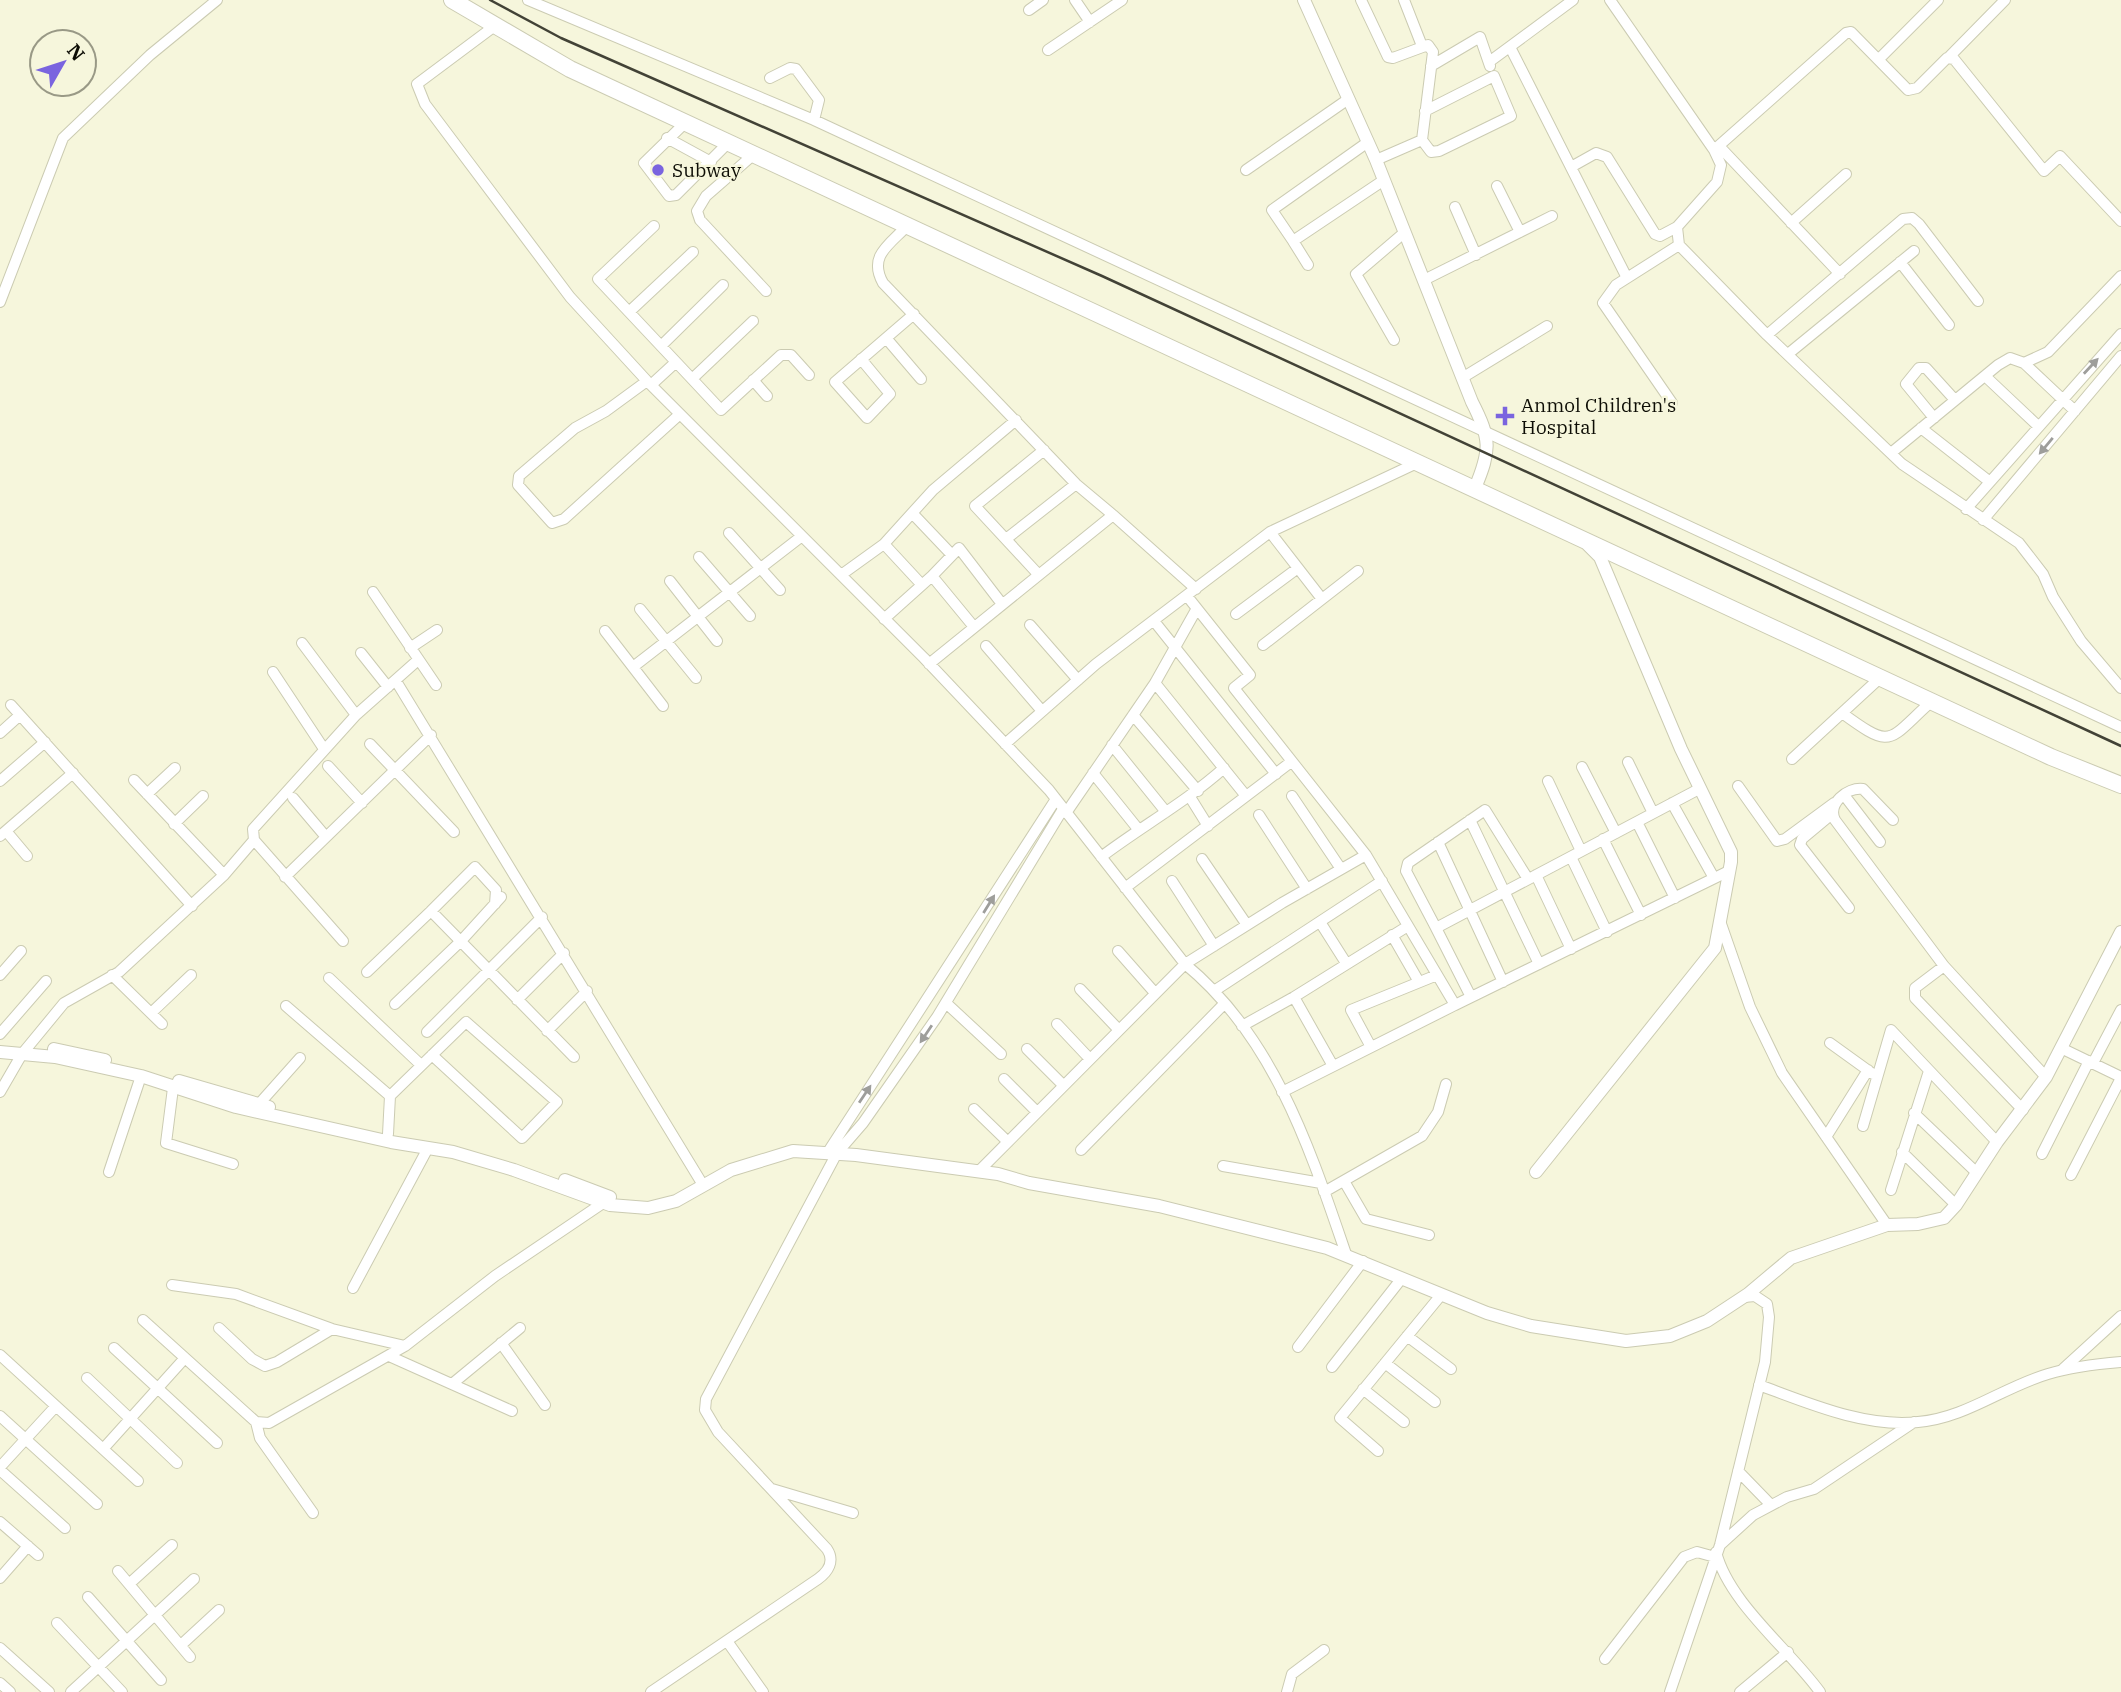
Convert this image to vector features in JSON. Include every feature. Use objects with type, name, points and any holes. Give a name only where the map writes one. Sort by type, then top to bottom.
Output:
[{"type":"main road","points":[[452,0],[570,69],[728,144],[2051,757],[2121,785]]},
{"type":"street","points":[[0,302],[63,138],[150,55],[217,0]]},
{"type":"street","points":[[528,0],[814,120],[1487,430],[1748,555],[2121,727]]},
{"type":"street","points":[[1029,10],[1043,0]]},
{"type":"street","points":[[1075,0],[1090,22]]},
{"type":"street","points":[[1048,50],[1122,0]]},
{"type":"street","points":[[1304,0],[1376,160],[1462,377],[1487,430],[1488,454],[1475,488]]},
{"type":"street","points":[[1361,0],[1388,57],[1392,58],[1422,46],[1432,48],[1422,140],[1431,152],[1439,151],[1511,116],[1480,37],[1431,66]]},
{"type":"street","points":[[1404,0],[1422,46]]},
{"type":"street","points":[[1489,62],[1573,0]]},
{"type":"street","points":[[1609,0],[1716,148],[1840,274]]},
{"type":"street","points":[[1879,59],[1938,0]]},
{"type":"street","points":[[1716,148],[1846,33],[1857,35],[1912,91],[2005,0]]},
{"type":"street","points":[[496,25],[417,84],[418,92],[570,297],[649,383],[929,664],[1056,799],[1185,964],[1214,991],[1259,1047],[1282,1092],[1323,1187],[1346,1254]]},
{"type":"street","points":[[1510,47],[1627,278]]},
{"type":"street","points":[[1950,56],[2044,171],[2060,156],[2121,221]]},
{"type":"street","points":[[770,78],[790,68],[796,69],[819,100],[814,120]]},
{"type":"street","points":[[1424,111],[1494,76]]},
{"type":"street","points":[[1246,170],[1347,100]]},
{"type":"street","points":[[685,123],[644,163],[669,196],[676,195],[728,144]]},
{"type":"street","points":[[667,138],[711,162]]},
{"type":"street","points":[[1376,160],[1422,140]]},
{"type":"street","points":[[1308,265],[1272,210],[1368,142]]},
{"type":"street","points":[[1571,167],[1596,153],[1607,157],[1655,234],[1660,236],[1677,227],[1721,174],[1716,148]]},
{"type":"street","points":[[753,155],[706,196],[697,211],[701,220],[766,291]]},
{"type":"street","points":[[1791,223],[1846,174]]},
{"type":"street","points":[[1293,241],[1384,180]]},
{"type":"street","points":[[1497,186],[1520,232]]},
{"type":"street","points":[[1455,207],[1476,255]]},
{"type":"street","points":[[1424,280],[1552,216]]},
{"type":"street","points":[[1767,335],[1897,222],[1912,218],[1978,301]]},
{"type":"street","points":[[654,226],[598,279],[721,410],[786,353],[809,375]]},
{"type":"street","points":[[907,226],[882,254],[876,269],[883,283],[1076,484],[1112,515],[1191,593],[1196,610],[1250,675],[1234,688],[1366,855],[1455,1004]]},
{"type":"street","points":[[1677,227],[1679,245],[1767,335],[1891,453],[1966,509],[2019,543],[2030,554],[2081,641],[2121,688]]},
{"type":"street","points":[[1394,340],[1356,274],[1405,232]]},
{"type":"street","points":[[1672,403],[1602,303],[1607,294],[1627,278],[1679,245]]},
{"type":"street","points":[[1788,354],[1914,251]]},
{"type":"street","points":[[629,312],[693,252]]},
{"type":"street","points":[[1900,262],[1949,325]]},
{"type":"street","points":[[2024,363],[2048,352],[2121,276]]},
{"type":"street","points":[[661,346],[723,285]]},
{"type":"street","points":[[861,359],[890,394],[867,418],[835,382],[861,359],[887,338],[914,314]]},
{"type":"street","points":[[692,379],[753,321]]},
{"type":"street","points":[[1462,377],[1546,326]]},
{"type":"street","points":[[1966,509],[2121,334]]},
{"type":"street","points":[[887,338],[921,379]]},
{"type":"street","points":[[1983,520],[2121,356]]},
{"type":"street","points":[[1891,453],[2010,358],[2024,363],[2075,411]]},
{"type":"street","points":[[676,362],[649,383],[575,428],[519,476],[518,485],[552,523],[564,519],[680,414]]},
{"type":"street","points":[[1934,418],[1906,384],[1919,368],[1926,368],[1955,400]]},
{"type":"street","points":[[1985,376],[2038,426]]},
{"type":"street","points":[[753,380],[767,396]]},
{"type":"street","points":[[841,575],[884,544],[933,490],[1016,420]]},
{"type":"street","points":[[1921,428],[1990,482]]},
{"type":"street","points":[[1038,574],[975,506],[1044,450]]},
{"type":"street","points":[[1005,744],[1078,680],[1270,532],[1419,462]]},
{"type":"street","points":[[1006,539],[1076,484]]},
{"type":"street","points":[[913,514],[952,555]]},
{"type":"street","points":[[929,664],[1112,515]]},
{"type":"street","points":[[1270,532],[1322,599]]},
{"type":"street","points":[[729,533],[780,590]]},
{"type":"street","points":[[633,667],[802,536]]},
{"type":"street","points":[[1536,1172],[1715,948],[1731,852],[1699,789],[1600,557],[1581,538]]},
{"type":"street","points":[[884,544],[922,584]]},
{"type":"street","points":[[884,619],[932,576],[958,548],[1002,604]]},
{"type":"street","points":[[699,557],[750,616]]},
{"type":"street","points":[[1236,614],[1298,568]]},
{"type":"street","points":[[1263,645],[1358,571]]},
{"type":"street","points":[[932,576],[974,627]]},
{"type":"street","points":[[670,581],[717,641]]},
{"type":"street","points":[[373,592],[436,685]]},
{"type":"street","points":[[640,609],[696,678]]},
{"type":"street","points":[[833,1152],[863,1124],[946,1003],[1065,811],[1155,683],[1196,610]]},
{"type":"street","points":[[1154,621],[1276,774]]},
{"type":"street","points":[[1030,625],[1078,680]]},
{"type":"street","points":[[410,648],[437,630]]},
{"type":"street","points":[[605,631],[663,706]]},
{"type":"street","points":[[302,643],[356,715]]},
{"type":"street","points":[[986,646],[1042,711]]},
{"type":"street","points":[[361,653],[394,682],[431,736],[703,1185]]},
{"type":"street","points":[[343,941],[254,840],[253,829],[356,715],[418,660]]},
{"type":"street","points":[[274,672],[324,749]]},
{"type":"street","points":[[1792,758],[1881,677]]},
{"type":"street","points":[[1155,683],[1246,796]]},
{"type":"street","points":[[1842,713],[1876,738],[1885,739],[1894,735],[1932,701]]},
{"type":"street","points":[[11,705],[192,905]]},
{"type":"street","points":[[0,733],[20,715]]},
{"type":"street","points":[[1133,715],[1194,794],[1208,826]]},
{"type":"street","points":[[285,877],[431,736]]},
{"type":"street","points":[[0,780],[45,742]]},
{"type":"street","points":[[370,744],[454,832]]},
{"type":"street","points":[[1112,745],[1166,812]]},
{"type":"street","points":[[1125,888],[1291,762]]},
{"type":"street","points":[[1628,762],[1653,813]]},
{"type":"street","points":[[328,766],[362,803]]},
{"type":"street","points":[[1583,767],[1616,833]]},
{"type":"street","points":[[147,794],[175,768]]},
{"type":"street","points":[[1101,857],[1138,829],[1194,794],[1224,768]]},
{"type":"street","points":[[27,856],[2,834],[73,773]]},
{"type":"street","points":[[1093,774],[1138,829]]},
{"type":"street","points":[[134,780],[224,875]]},
{"type":"street","points":[[1548,781],[1607,932]]},
{"type":"street","points":[[1738,786],[1777,841],[1785,839],[1854,788],[1863,789],[1893,820]]},
{"type":"street","points":[[1436,928],[1699,789]]},
{"type":"street","points":[[174,824],[203,796]]},
{"type":"street","points":[[1292,796],[1341,869]]},
{"type":"street","points":[[293,798],[326,837]]},
{"type":"street","points":[[651,1692],[824,1575],[831,1560],[827,1549],[711,1423],[705,1410],[706,1399],[833,1152],[1056,799]]},
{"type":"street","points":[[1840,799],[1832,814],[1802,839],[1800,845],[1849,908]]},
{"type":"street","points":[[1840,799],[1880,842]]},
{"type":"street","points":[[1672,803],[1714,878]]},
{"type":"street","points":[[1471,997],[1406,871],[1408,863],[1485,810],[1532,877],[1571,949]]},
{"type":"street","points":[[1832,814],[1944,965],[2046,1077]]},
{"type":"street","points":[[1259,815],[1307,889]]},
{"type":"street","points":[[1471,820],[1539,964]]},
{"type":"street","points":[[1637,822],[1675,898]]},
{"type":"street","points":[[1604,839],[1641,915]]},
{"type":"street","points":[[0,1092],[25,1051],[64,1003],[112,975],[224,875],[254,840]]},
{"type":"street","points":[[1437,842],[1503,982]]},
{"type":"street","points":[[979,1171],[1185,964],[1366,855]]},
{"type":"street","points":[[1202,859],[1247,925]]},
{"type":"street","points":[[367,972],[475,867],[496,890],[498,900],[461,941],[395,1004]]},
{"type":"street","points":[[1282,1092],[1455,1004],[1729,871]]},
{"type":"street","points":[[1172,881],[1214,946]]},
{"type":"street","points":[[1214,991],[1382,881]]},
{"type":"street","points":[[431,911],[574,1057]]},
{"type":"street","points":[[426,1032],[542,917]]},
{"type":"street","points":[[1720,921],[1750,1007],[1768,1048],[1887,1225]]},
{"type":"street","points":[[1320,922],[1346,963]]},
{"type":"street","points":[[1242,1026],[1408,926]]},
{"type":"street","points":[[0,1052],[75,1053],[140,1068],[259,1104],[428,1148],[453,1152],[603,1199],[648,1208],[676,1201],[703,1185],[760,1159],[793,1151],[833,1152],[979,1171],[1159,1206],[1346,1254],[1441,1294],[1531,1326],[1626,1341],[1681,1332],[1707,1321],[1744,1297],[1791,1258],[1887,1225],[1937,1222],[1956,1205],[1997,1142],[2046,1077],[2063,1049],[2121,932]]},
{"type":"street","points":[[1392,935],[1419,982]]},
{"type":"street","points":[[0,975],[21,951]]},
{"type":"street","points":[[1118,951],[1156,993]]},
{"type":"street","points":[[517,1000],[564,953]]},
{"type":"street","points":[[1944,965],[1915,988],[1915,998],[2023,1110]]},
{"type":"street","points":[[112,975],[162,1024]]},
{"type":"street","points":[[151,1013],[191,975]]},
{"type":"street","points":[[1371,1047],[1351,1010],[1437,975]]},
{"type":"street","points":[[329,978],[421,1065]]},
{"type":"street","points":[[0,1034],[46,981]]},
{"type":"street","points":[[1080,989],[1118,1029]]},
{"type":"street","points":[[547,1031],[587,991]]},
{"type":"street","points":[[1294,997],[1333,1066]]},
{"type":"street","points":[[946,1003],[1001,1054]]},
{"type":"street","points":[[1081,1150],[1224,1004]]},
{"type":"street","points":[[286,1006],[390,1096],[396,1138]]},
{"type":"street","points":[[2042,1154],[2121,1010]]},
{"type":"street","points":[[390,1096],[421,1065],[466,1022],[557,1102],[522,1138],[432,1055]]},
{"type":"street","points":[[1057,1024],[1089,1058]]},
{"type":"street","points":[[1826,1137],[1872,1073],[1891,1030],[1997,1142]]},
{"type":"street","points":[[0,1043],[141,1076],[236,1107],[482,1152],[603,1199]]},
{"type":"street","points":[[1830,1043],[1872,1073]]},
{"type":"street","points":[[1027,1049],[1063,1085]]},
{"type":"street","points":[[2063,1049],[2121,1077],[2071,1175]]},
{"type":"street","points":[[259,1104],[300,1058]]},
{"type":"street","points":[[1891,1190],[1929,1071]]},
{"type":"street","points":[[1863,1126],[1872,1073]]},
{"type":"street","points":[[109,1172],[141,1076]]},
{"type":"street","points":[[1004,1079],[1037,1112]]},
{"type":"street","points":[[1223,1166],[1323,1187],[1345,1181],[1422,1136],[1438,1112],[1446,1084]]},
{"type":"street","points":[[173,1088],[166,1143],[233,1164]]},
{"type":"street","points":[[974,1109],[1008,1142]]},
{"type":"street","points":[[1914,1113],[1977,1173]]},
{"type":"street","points":[[353,1288],[428,1148]]},
{"type":"street","points":[[1902,1152],[1956,1205]]},
{"type":"street","points":[[1345,1181],[1366,1219],[1429,1235]]},
{"type":"street","points":[[256,1422],[269,1423],[405,1346],[495,1276],[603,1199]]},
{"type":"street","points":[[1298,1347],[1341,1294],[1363,1261]]},
{"type":"street","points":[[1332,1367],[1402,1278]]},
{"type":"street","points":[[172,1285],[236,1294],[332,1329],[405,1346]]},
{"type":"street","points":[[1378,1451],[1340,1418],[1441,1294]]},
{"type":"street","points":[[1670,1692],[1717,1551],[1759,1385],[1769,1317],[1767,1304],[1762,1298],[1744,1297]]},
{"type":"street","points":[[2060,1371],[2121,1316]]},
{"type":"street","points":[[143,1320],[256,1422],[260,1438],[313,1513]]},
{"type":"street","points":[[219,1328],[252,1359],[265,1366],[277,1362],[332,1329]]},
{"type":"street","points":[[452,1384],[520,1328]]},
{"type":"street","points":[[1407,1336],[1451,1369]]},
{"type":"street","points":[[501,1343],[545,1405]]},
{"type":"street","points":[[114,1348],[216,1443]]},
{"type":"street","points":[[0,1355],[138,1481]]},
{"type":"street","points":[[389,1356],[512,1410]]},
{"type":"street","points":[[103,1449],[184,1359]]},
{"type":"street","points":[[1759,1385],[1851,1414],[1892,1423],[1914,1422],[1969,1409],[2046,1374],[2121,1362]]},
{"type":"street","points":[[1385,1363],[1435,1402]]},
{"type":"street","points":[[87,1378],[177,1463]]},
{"type":"street","points":[[1363,1389],[1404,1422]]},
{"type":"street","points":[[56,1406],[0,1468],[65,1528]]},
{"type":"street","points":[[0,1416],[97,1504]]},
{"type":"street","points":[[1605,1658],[1684,1557],[1697,1552],[1717,1551],[1754,1515],[1771,1505],[1814,1489],[1914,1422]]},
{"type":"street","points":[[1738,1471],[1771,1505]]},
{"type":"street","points":[[771,1489],[853,1513]]},
{"type":"street","points":[[0,1522],[38,1555]]},
{"type":"street","points":[[129,1584],[172,1545]]},
{"type":"street","points":[[0,1578],[28,1546]]},
{"type":"street","points":[[1717,1551],[1723,1574],[1735,1594],[1787,1652],[1815,1690]]},
{"type":"street","points":[[118,1570],[190,1657]]},
{"type":"street","points":[[71,1692],[97,1665],[194,1579]]},
{"type":"street","points":[[88,1597],[127,1638],[161,1680]]},
{"type":"street","points":[[181,1645],[219,1610]]},
{"type":"street","points":[[57,1623],[122,1692]]},
{"type":"street","points":[[727,1641],[763,1692]]},
{"type":"street","points":[[0,1648],[49,1692]]},
{"type":"street","points":[[1287,1692],[1292,1674],[1324,1650]]},
{"type":"street","points":[[1740,1692],[1787,1652]]},
{"type":"street","points":[[0,1683],[10,1692]]},
{"type":"railway","points":[[490,0],[561,38],[1102,276],[2121,746]]},
{"type":"place","name":"Subway","points":[[658,170]]},
{"type":"place","name":"Anmol Children's Hospital","points":[[1505,416]]}]
